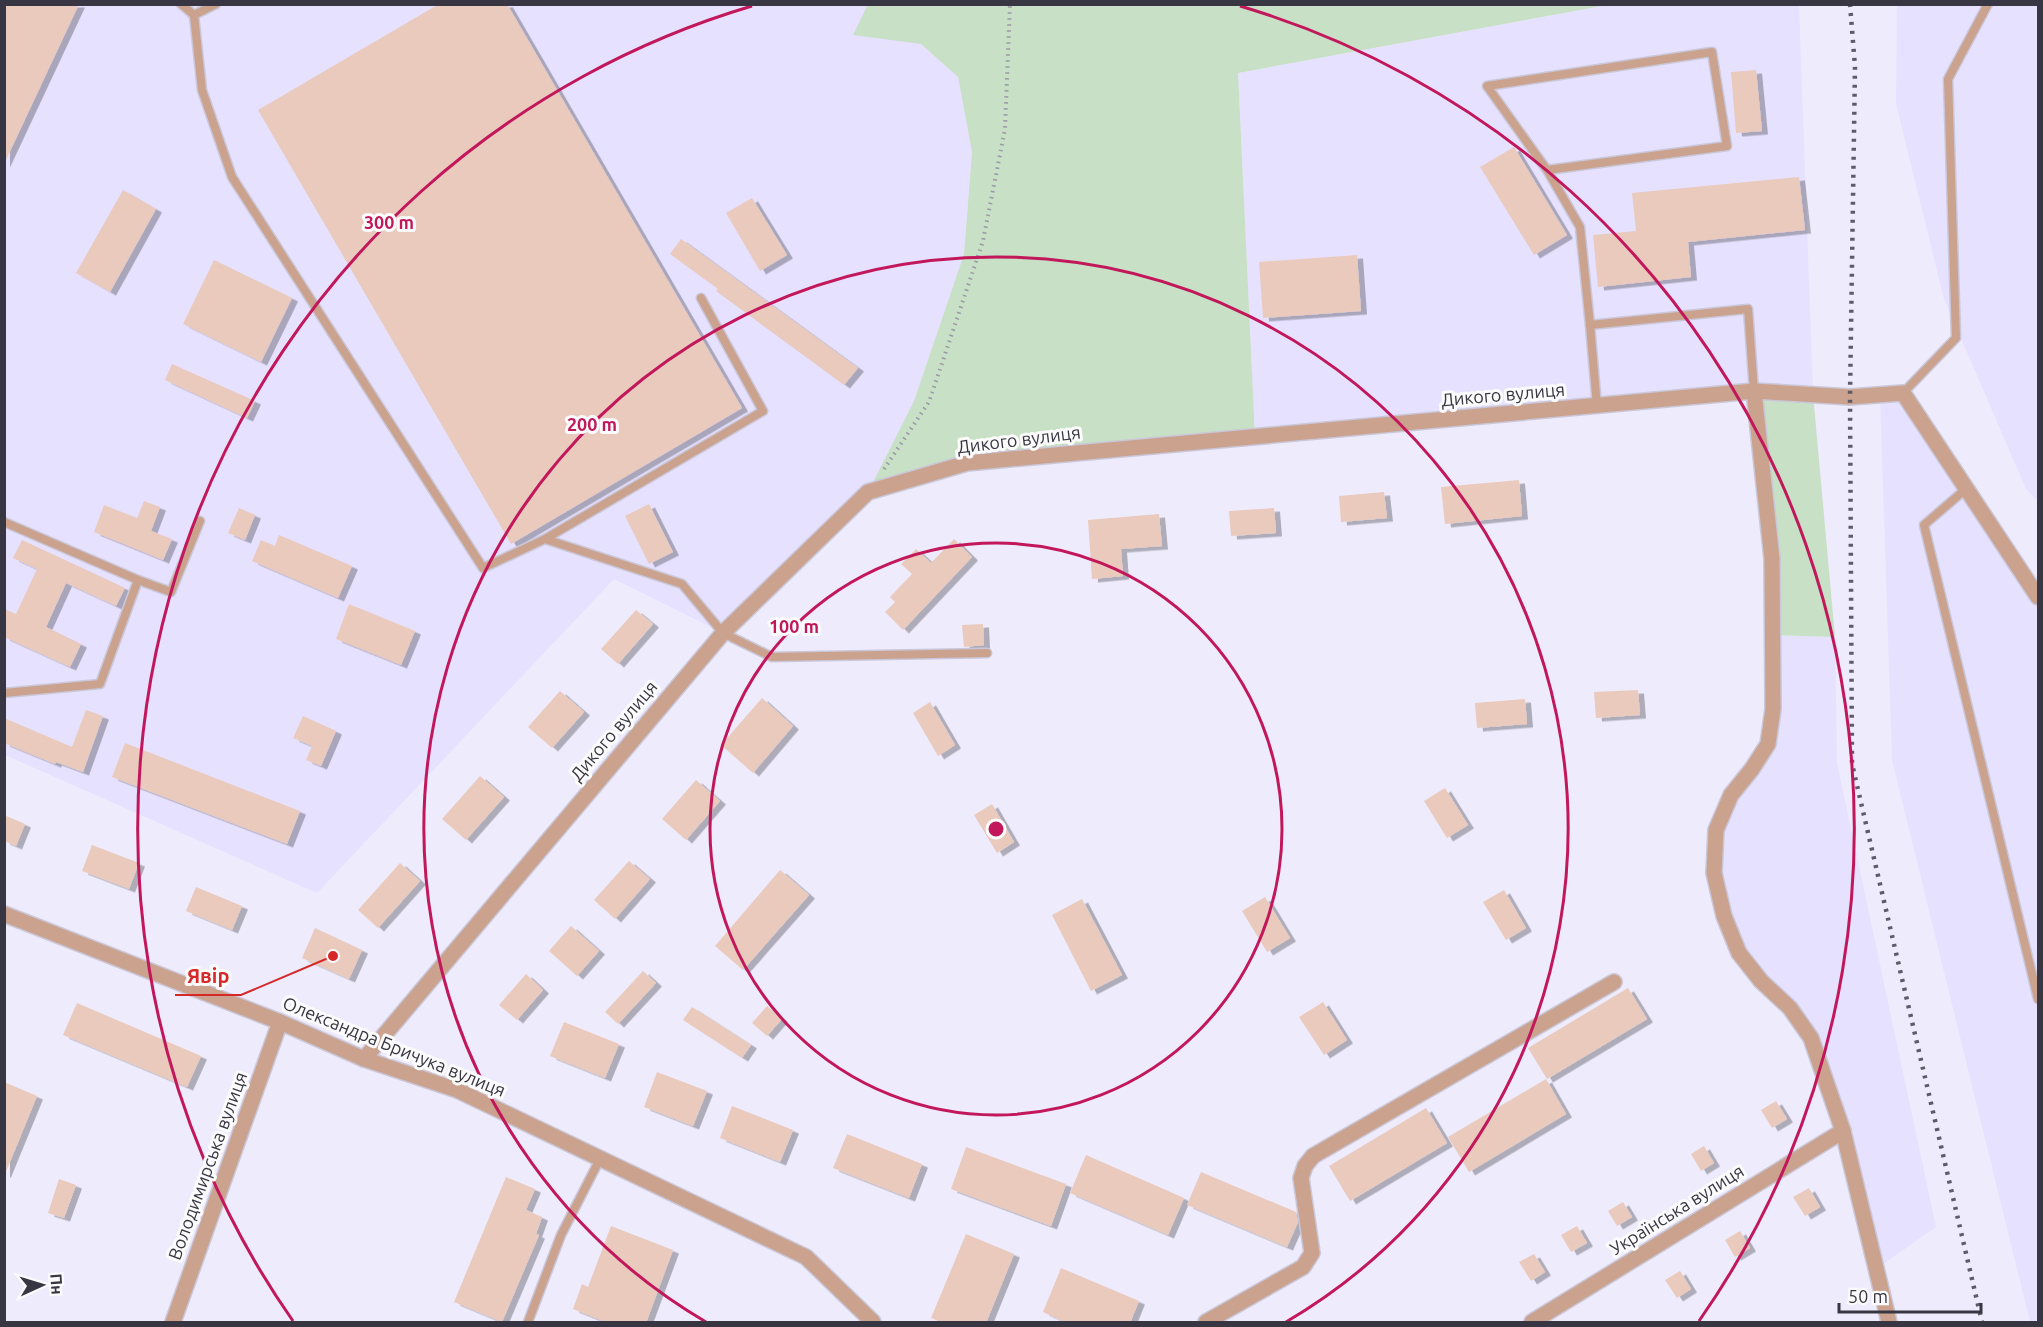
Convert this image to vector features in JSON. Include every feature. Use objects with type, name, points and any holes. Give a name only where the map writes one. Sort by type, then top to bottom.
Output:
[{"type":"street","name":"Дикого вулиця","points":[[364,1059],[723,633],[868,492],[967,463],[1754,391],[1850,397],[1903,393]]},
{"type":"street","points":[[1754,391],[1772,559],[1773,709],[1768,744],[1731,795],[1716,830],[1714,873],[1725,916],[1739,953],[1761,981],[1790,1008],[1811,1038],[1843,1131],[1888,1323]]},
{"type":"street","points":[[1903,393],[2038,597]]},
{"type":"street","name":"Олександра Бричука вулиця","points":[[5,917],[280,1022],[364,1059],[457,1090],[806,1257],[873,1323]]},
{"type":"street","points":[[1206,1323],[1304,1268],[1312,1253],[1301,1178],[1305,1166],[1313,1156],[1614,982]]},
{"type":"street","name":"Володимирська вулиця","points":[[172,1323],[280,1022]]},
{"type":"street","name":"Українська вулиця","points":[[1532,1323],[1843,1131]]},
{"type":"lane","points":[[181,4],[194,15],[202,90],[232,177],[483,568],[545,539],[763,411],[701,298]]},
{"type":"lane","points":[[194,15],[216,4]]},
{"type":"lane","points":[[1903,393],[1956,338],[1948,79],[1988,4]]},
{"type":"lane","points":[[1547,170],[1727,146],[1712,52],[1487,86],[1547,170],[1580,227],[1597,406]]},
{"type":"lane","points":[[1590,325],[1748,309],[1754,391]]},
{"type":"lane","points":[[1967,488],[1924,525],[2038,999]]},
{"type":"lane","points":[[4,522],[171,592],[200,521]]},
{"type":"lane","points":[[545,539],[682,584],[723,633],[772,657],[987,653]]},
{"type":"lane","points":[[4,693],[100,684],[138,580]]},
{"type":"lane","points":[[528,1323],[561,1235],[600,1159]]},
{"type":"path","points":[[868,492],[929,402],[983,241],[1005,129],[1010,4]]},
{"type":"shaded area","points":[[5,5],[868,5],[854,35],[921,43],[958,77],[972,152],[964,254],[914,401],[868,492],[723,633],[614,579],[317,893],[5,755]]},
{"type":"shaded area","points":[[1607,5],[1799,5],[1813,394],[1754,391],[1255,437],[1238,73]]},
{"type":"shaded area","points":[[1897,5],[2038,5],[2038,501],[2026,489],[1944,299],[1896,104]]},
{"type":"shaded area","points":[[1903,393],[2038,597],[2038,1322],[2030,1322],[1892,760],[1880,394]]},
{"type":"shaded area","points":[[1772,635],[1835,637],[1837,763],[1936,1227],[1876,1269],[1811,1038],[1739,953],[1714,873],[1731,795],[1768,744]]},
{"type":"green space","points":[[868,4],[1607,5],[1238,73],[1255,437],[967,463],[868,492],[914,401],[964,254],[972,152],[958,77],[921,44],[853,35]]},
{"type":"green space","points":[[1754,391],[1813,394],[1835,637],[1772,635]]},
{"type":"building","points":[[4,4],[79,4],[4,164]]},
{"type":"building","points":[[439,4],[507,4],[742,408],[511,544],[258,110]]},
{"type":"building","points":[[1756,70],[1762,131],[1736,133],[1731,72]]},
{"type":"building","points":[[1514,147],[1567,235],[1534,255],[1480,167]]},
{"type":"building","points":[[1799,177],[1805,230],[1688,242],[1691,277],[1598,287],[1593,235],[1636,231],[1632,193]]},
{"type":"building","points":[[123,190],[156,209],[110,292],[76,273]]},
{"type":"building","points":[[752,198],[787,255],[760,271],[726,213]]},
{"type":"building","points":[[681,239],[858,368],[844,385],[716,291],[718,289],[670,254]]},
{"type":"building","points":[[1357,255],[1361,311],[1263,318],[1259,262]]},
{"type":"building","points":[[214,260],[292,298],[261,362],[183,324]]},
{"type":"building","points":[[172,364],[255,401],[247,418],[165,380]]},
{"type":"building","points":[[1519,480],[1522,516],[1445,524],[1441,487]]},
{"type":"building","points":[[1384,492],[1387,518],[1341,522],[1339,496]]},
{"type":"building","points":[[144,501],[160,507],[151,531],[172,539],[163,560],[94,532],[104,505],[137,518]]},
{"type":"building","points":[[649,504],[673,552],[649,564],[625,516]]},
{"type":"building","points":[[239,508],[255,515],[245,540],[228,533]]},
{"type":"building","points":[[1274,508],[1276,533],[1231,536],[1229,511]]},
{"type":"building","points":[[1159,514],[1162,546],[1121,549],[1123,576],[1092,579],[1088,520]]},
{"type":"building","points":[[279,535],[352,566],[338,598],[252,561],[261,540],[275,546]]},
{"type":"building","points":[[954,539],[972,557],[903,630],[885,612],[895,602],[890,597],[912,574],[901,564],[916,549],[931,563]]},
{"type":"building","points":[[22,540],[125,588],[116,606],[66,583],[46,627],[81,644],[70,667],[4,637],[4,609],[16,614],[37,569],[13,558]]},
{"type":"building","points":[[349,604],[415,631],[401,665],[336,639]]},
{"type":"building","points":[[636,610],[653,624],[618,664],[601,649]]},
{"type":"building","points":[[983,624],[984,645],[964,647],[962,625]]},
{"type":"building","points":[[1638,690],[1640,715],[1596,718],[1594,692]]},
{"type":"building","points":[[560,691],[584,712],[552,748],[528,727]]},
{"type":"building","points":[[762,698],[793,726],[753,773],[721,745]]},
{"type":"building","points":[[1525,699],[1527,724],[1477,728],[1475,703]]},
{"type":"building","points":[[930,702],[955,745],[938,756],[913,713]]},
{"type":"building","points":[[86,710],[103,716],[83,772],[56,762],[55,764],[4,743],[4,718],[72,747]]},
{"type":"building","points":[[303,716],[336,731],[321,766],[306,760],[312,746],[293,738]]},
{"type":"building","points":[[125,743],[300,811],[287,844],[112,777]]},
{"type":"building","points":[[480,776],[504,797],[466,840],[442,819]]},
{"type":"building","points":[[696,780],[720,801],[686,840],[662,819]]},
{"type":"building","points":[[1445,788],[1468,825],[1447,838],[1424,801]]},
{"type":"building","points":[[992,804],[1014,842],[997,853],[974,815]]},
{"type":"building","points":[[4,815],[25,824],[16,846],[4,841]]},
{"type":"building","points":[[92,845],[139,863],[129,889],[82,871]]},
{"type":"building","points":[[629,861],[650,879],[615,919],[594,900]]},
{"type":"building","points":[[400,863],[420,881],[378,928],[358,910]]},
{"type":"building","points":[[780,870],[809,895],[743,970],[715,946]]},
{"type":"building","points":[[196,887],[242,906],[232,930],[186,911]]},
{"type":"building","points":[[1504,890],[1526,928],[1506,940],[1483,902]]},
{"type":"building","points":[[1265,897],[1290,938],[1267,952],[1242,911]]},
{"type":"building","points":[[1082,899],[1122,975],[1091,991],[1052,915]]},
{"type":"building","points":[[571,926],[599,951],[577,976],[549,951]]},
{"type":"building","points":[[315,928],[362,950],[349,979],[302,958]]},
{"type":"building","points":[[643,971],[656,983],[618,1024],[605,1012]]},
{"type":"building","points":[[526,974],[543,990],[517,1020],[499,1005]]},
{"type":"building","points":[[1628,988],[1647,1019],[1547,1079],[1528,1048]]},
{"type":"building","points":[[1323,1002],[1347,1040],[1324,1055],[1299,1017]]},
{"type":"building","points":[[77,1003],[201,1056],[187,1087],[63,1035]]},
{"type":"building","points":[[767,1006],[782,1019],[767,1036],[752,1023]]},
{"type":"building","points":[[692,1007],[751,1045],[742,1058],[683,1020]]},
{"type":"building","points":[[564,1022],[619,1044],[605,1078],[550,1056]]},
{"type":"building","points":[[657,1072],[707,1091],[693,1126],[644,1107]]},
{"type":"building","points":[[1546,1079],[1566,1114],[1469,1172],[1448,1137]]},
{"type":"building","points":[[4,1082],[37,1096],[5,1174],[4,1174]]},
{"type":"building","points":[[1776,1101],[1787,1119],[1772,1128],[1761,1110]]},
{"type":"building","points":[[732,1106],[793,1130],[780,1162],[720,1138]]},
{"type":"building","points":[[1426,1108],[1447,1143],[1350,1201],[1329,1166]]},
{"type":"building","points":[[847,1134],[922,1164],[909,1198],[833,1168]]},
{"type":"building","points":[[1704,1146],[1714,1163],[1701,1171],[1691,1154]]},
{"type":"building","points":[[966,1147],[1066,1184],[1051,1226],[951,1189]]},
{"type":"building","points":[[1086,1155],[1184,1198],[1168,1235],[1070,1193]]},
{"type":"building","points":[[1201,1172],[1296,1212],[1298,1222],[1287,1247],[1187,1205]]},
{"type":"building","points":[[506,1177],[535,1189],[526,1210],[542,1217],[536,1234],[539,1235],[502,1322],[454,1302]]},
{"type":"building","points":[[59,1179],[76,1185],[64,1218],[48,1213]]},
{"type":"building","points":[[1809,1188],[1820,1207],[1805,1216],[1793,1197]]},
{"type":"building","points":[[1623,1202],[1632,1217],[1617,1226],[1608,1211]]},
{"type":"building","points":[[611,1226],[673,1250],[646,1323],[608,1323],[573,1309],[582,1284],[588,1287]]},
{"type":"building","points":[[1577,1226],[1587,1243],[1571,1252],[1561,1235]]},
{"type":"building","points":[[1740,1231],[1750,1248],[1735,1257],[1725,1240]]},
{"type":"building","points":[[966,1234],[1014,1254],[986,1323],[943,1323],[931,1318]]},
{"type":"building","points":[[1534,1254],[1545,1272],[1531,1281],[1519,1262]]},
{"type":"building","points":[[1061,1268],[1139,1301],[1130,1323],[1067,1323],[1043,1312]]},
{"type":"building","points":[[1680,1271],[1691,1289],[1677,1298],[1665,1280]]},
{"type":"railway","points":[[1850,4],[1855,67],[1850,397],[1852,764],[1982,1322]]},
{"type":"place","name":"Явiр","points":[[333,956]]}]
